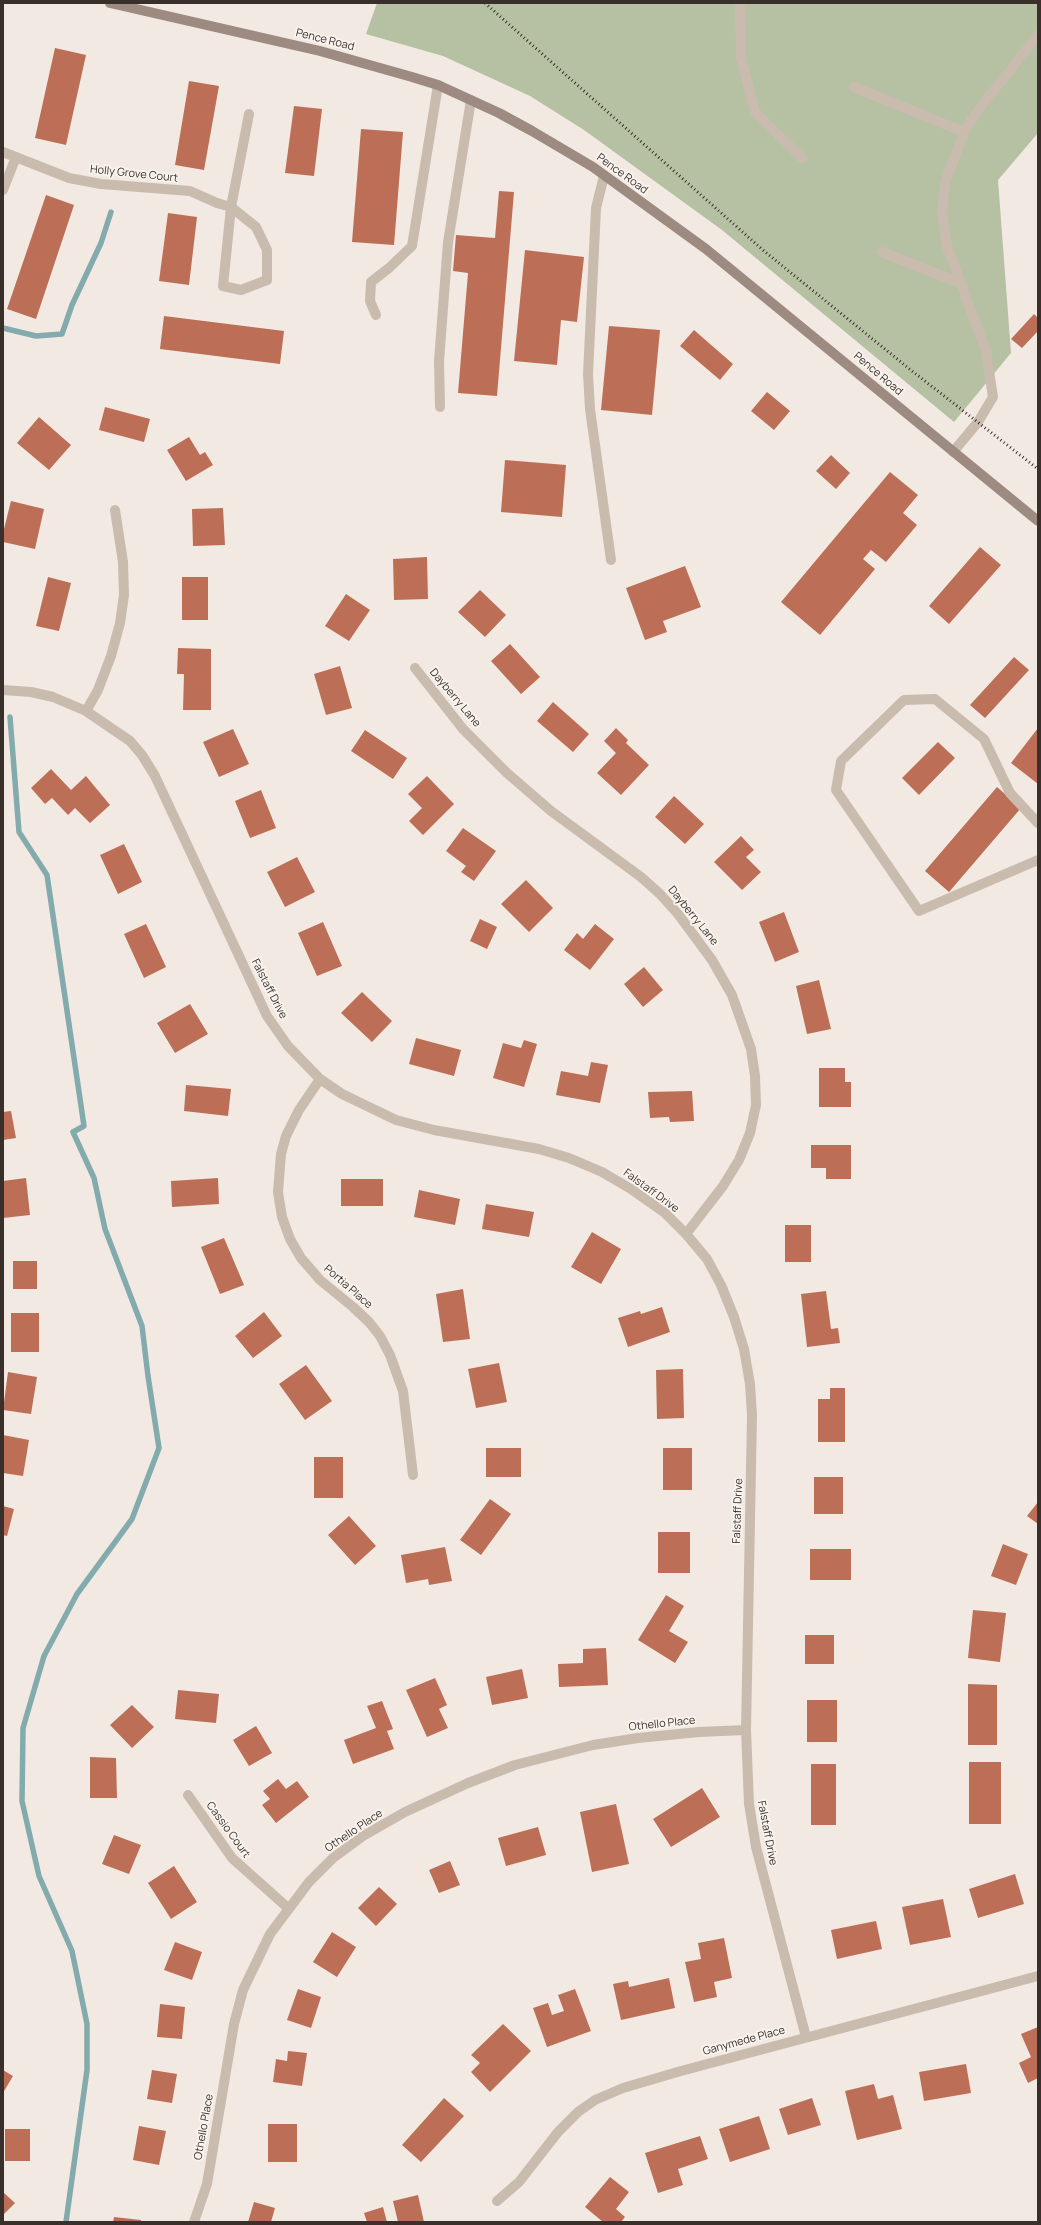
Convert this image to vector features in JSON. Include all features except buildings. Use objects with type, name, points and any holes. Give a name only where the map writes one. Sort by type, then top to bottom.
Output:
[{"type":"street","name":"Pence Road","points":[[110,3],[320,51],[438,85],[532,131],[604,176],[706,249],[1038,521]]},
{"type":"street","points":[[740,3],[741,58],[755,112],[802,158]]},
{"type":"street","points":[[952,452],[978,422],[993,397],[986,351],[947,246],[942,213],[945,183],[964,132],[976,113],[1038,35]]},
{"type":"street","points":[[376,315],[370,300],[371,282],[390,268],[412,246],[438,85]]},
{"type":"street","points":[[854,87],[964,132]]},
{"type":"street","points":[[440,407],[440,360],[448,242],[471,100]]},
{"type":"street","points":[[231,207],[256,227],[267,250],[267,280],[241,290],[223,286],[231,207],[249,114]]},
{"type":"street","name":"Holly Grove Court","points":[[3,152],[69,178],[101,184],[190,191],[217,203],[231,207]]},
{"type":"street","points":[[3,190],[16,157]]},
{"type":"street","points":[[604,176],[596,208],[588,374],[591,416],[611,560]]},
{"type":"street","points":[[882,252],[960,283]]},
{"type":"street","points":[[86,711],[98,690],[111,656],[120,622],[124,595],[123,562],[115,510]]},
{"type":"street","name":"Dayberry Lane","points":[[415,668],[463,729],[507,773],[551,811],[641,877],[660,894],[678,914],[712,960],[732,995],[751,1049],[755,1076],[756,1105],[750,1133],[738,1160],[723,1186],[686,1234]]},
{"type":"street","name":"Falstaff Drive","points":[[3,690],[31,692],[53,697],[86,711],[130,741],[142,755],[155,776],[267,1016],[288,1046],[320,1078],[342,1094],[396,1120],[434,1130],[539,1149],[569,1158],[602,1172],[631,1189],[665,1213],[686,1234],[706,1259],[721,1286],[734,1317],[744,1349],[750,1384],[752,1415],[746,1730],[749,1804],[756,1847],[806,2037]]},
{"type":"street","points":[[1038,823],[1010,793],[984,740],[935,699],[904,700],[841,761],[836,790],[919,912],[1038,860]]},
{"type":"street","name":"Portia Place","points":[[320,1078],[299,1110],[286,1136],[281,1154],[278,1192],[282,1217],[290,1239],[301,1258],[320,1280],[353,1306],[369,1322],[380,1336],[390,1355],[403,1391],[413,1475]]},
{"type":"street","name":"Othello Place","points":[[194,2222],[207,2184],[234,2024],[243,1990],[270,1934],[288,1908],[309,1882],[333,1858],[363,1836],[405,1812],[468,1783],[515,1765],[593,1745],[669,1735],[746,1730]]},
{"type":"street","name":"Cassio Court","points":[[188,1795],[232,1858],[288,1908]]},
{"type":"street","name":"Ganymede Place","points":[[497,2200],[519,2182],[558,2132],[578,2112],[595,2100],[623,2088],[806,2037],[1038,1976]]},
{"type":"green space","points":[[377,3],[1038,3],[1038,133],[998,180],[1011,353],[954,422],[722,230],[584,130],[530,96],[443,56],[366,34]]},
{"type":"waterway","points":[[3,328],[36,336],[62,334],[72,305],[101,243],[111,212]]},
{"type":"waterway","points":[[10,717],[19,832],[47,875],[84,1126],[73,1132],[94,1178],[105,1229],[142,1326],[159,1448],[132,1519],[77,1594],[44,1656],[23,1728],[22,1801],[39,1876],[72,1951],[87,2024],[87,2070],[66,2222]]},
{"type":"railway","points":[[485,3],[764,251],[912,371],[1038,469]]}]
